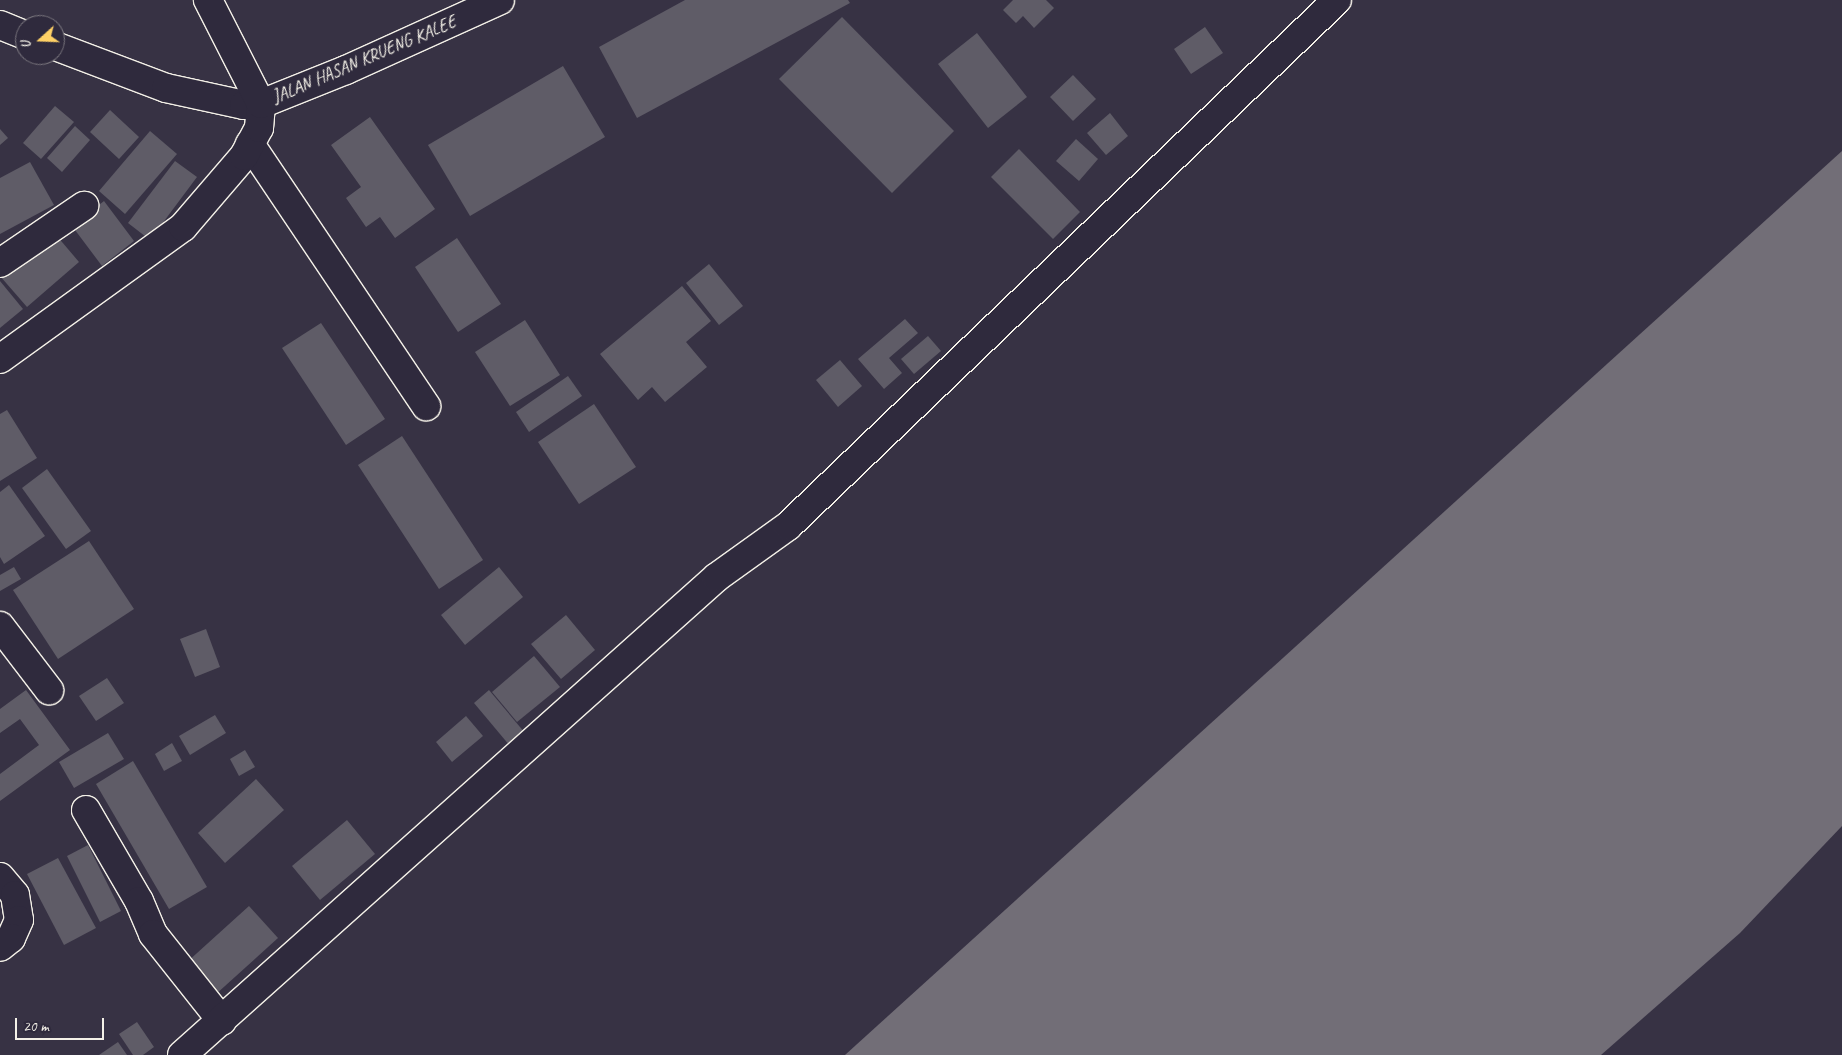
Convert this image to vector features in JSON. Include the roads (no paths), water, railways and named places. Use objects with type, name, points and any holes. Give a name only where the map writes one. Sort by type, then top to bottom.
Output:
[{"type":"street","points":[[0,359],[182,227],[250,144],[259,128],[261,104],[208,0]]},
{"type":"street","name":"JALAN HASAN KRUENG KALEE","points":[[65,50],[166,88],[244,105],[261,104],[346,70],[500,0]]},
{"type":"street","points":[[182,1055],[717,577],[788,526],[1337,0]]},
{"type":"street","points":[[0,25],[15,31]]},
{"type":"street","points":[[250,144],[426,406]]},
{"type":"street","points":[[0,263],[84,206]]},
{"type":"street","points":[[0,626],[49,690]]},
{"type":"street","points":[[86,810],[139,901],[153,934],[187,982],[222,1021]]},
{"type":"street","points":[[0,877],[15,895],[19,920],[11,938],[0,946]]}]
